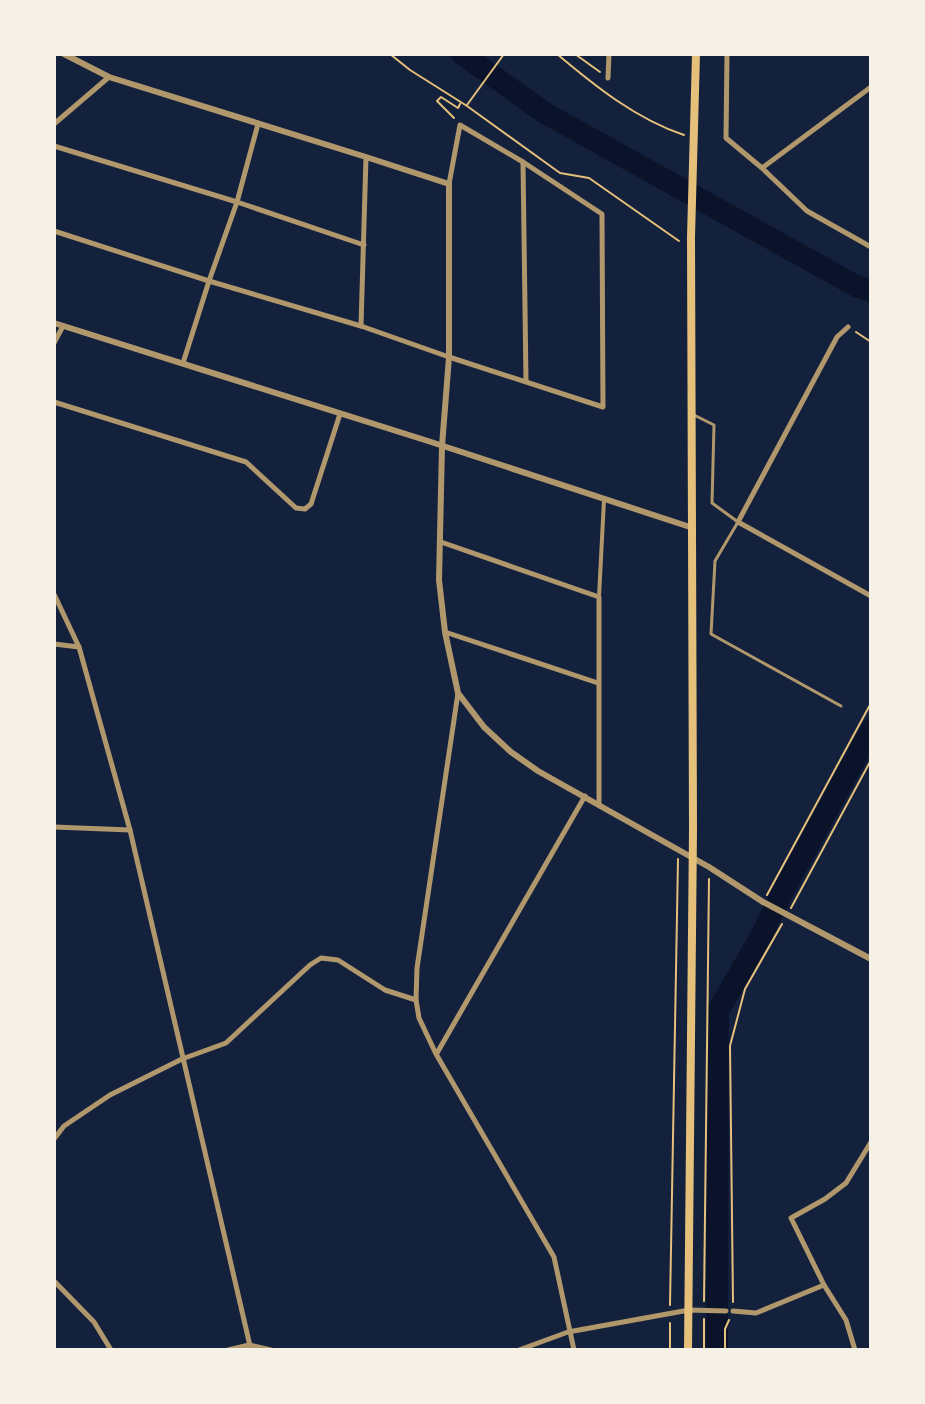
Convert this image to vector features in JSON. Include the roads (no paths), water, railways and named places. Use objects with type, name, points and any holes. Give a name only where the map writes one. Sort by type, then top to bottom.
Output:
[{"type":"highway","points":[[688,1350],[693,859],[691,237],[696,54]]},
{"type":"street","points":[[64,54],[109,77],[449,184]]},
{"type":"street","points":[[608,78],[609,54]]},
{"type":"street","points":[[727,54],[726,138],[807,211],[871,247]]},
{"type":"street","points":[[54,124],[109,77]]},
{"type":"street","points":[[762,168],[871,87]]},
{"type":"street","points":[[183,363],[237,202],[258,124]]},
{"type":"street","points":[[54,231],[361,326],[449,357],[603,407],[602,214],[460,125],[449,184],[449,357],[442,446],[439,580],[445,632],[458,693],[417,968],[416,1000],[419,1018],[436,1054],[554,1257],[574,1350]]},
{"type":"street","points":[[54,146],[364,245]]},
{"type":"street","points":[[361,326],[366,157]]},
{"type":"street","points":[[523,162],[526,381]]},
{"type":"street","points":[[54,323],[693,528]]},
{"type":"street","points":[[54,343],[63,326]]},
{"type":"street","points":[[848,327],[837,337],[738,522],[871,596]]},
{"type":"street","points":[[54,402],[246,462],[296,508],[305,509],[311,504],[340,414]]},
{"type":"street","points":[[599,804],[599,597],[604,499]]},
{"type":"street","points":[[441,542],[599,597]]},
{"type":"street","points":[[54,594],[79,647],[130,830],[250,1347]]},
{"type":"street","points":[[445,632],[598,683]]},
{"type":"street","points":[[54,644],[79,647]]},
{"type":"street","points":[[458,693],[484,727],[538,771],[709,867],[764,903],[871,959]]},
{"type":"street","points":[[436,1054],[585,796]]},
{"type":"street","points":[[54,827],[130,830]]},
{"type":"street","points":[[54,1139],[64,1126],[110,1095],[182,1059],[226,1043],[321,958],[338,960],[385,990],[416,1000]]},
{"type":"street","points":[[855,1350],[846,1320],[824,1285],[791,1218],[846,1183],[871,1142]]},
{"type":"street","points":[[54,1281],[94,1322],[111,1350]]},
{"type":"street","points":[[519,1350],[568,1332],[689,1310],[756,1313],[824,1285]]},
{"type":"street","points":[[228,1350],[250,1347],[271,1350]]},
{"type":"lane","points":[[692,414],[714,425],[712,503],[738,522],[715,561],[711,634],[841,706]]},
{"type":"waterway","points":[[462,54],[545,113],[856,286],[871,291]]},
{"type":"waterway","points":[[717,1350],[718,1011],[871,730]]}]
